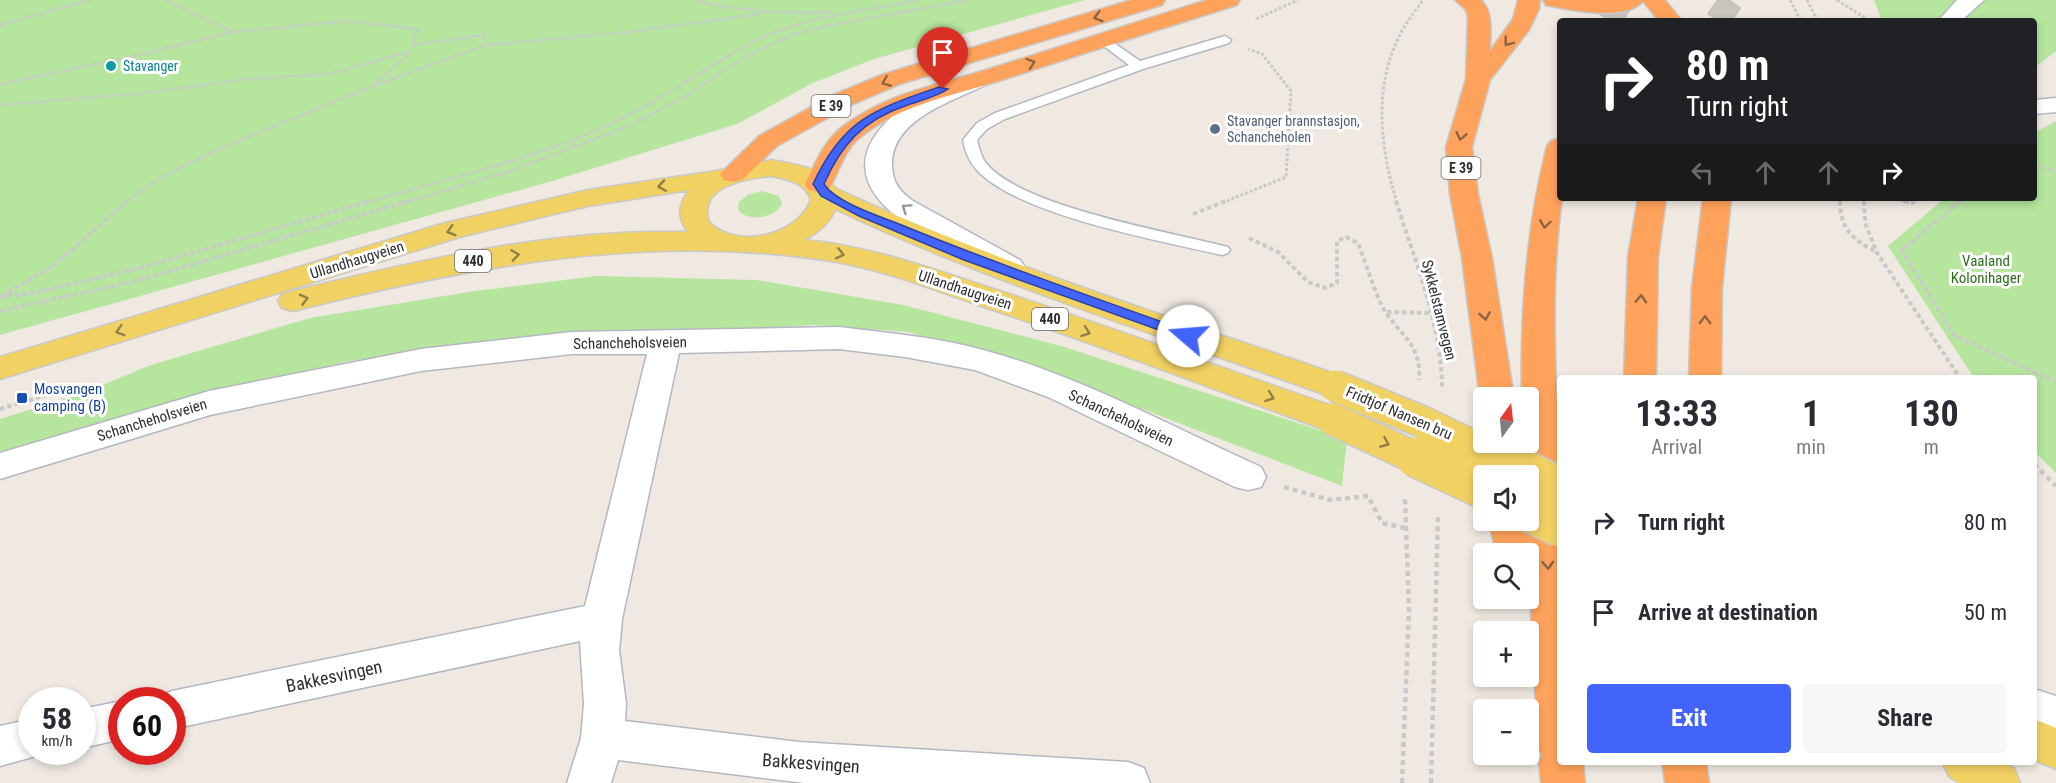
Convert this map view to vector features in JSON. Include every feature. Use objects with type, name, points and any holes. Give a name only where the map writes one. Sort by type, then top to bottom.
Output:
[{"type":"highway","name":"E 39","points":[[727,177],[768,141],[842,100],[872,87],[942,63],[1154,0]]},
{"type":"highway","name":"E 39","points":[[1466,0],[1475,6],[1479,16],[1478,80],[1459,147],[1464,194],[1477,258],[1495,387]]},
{"type":"highway","name":"E 39","points":[[1478,80],[1524,22],[1530,8],[1529,0]]},
{"type":"highway","points":[[1554,0],[1588,6],[1609,6],[1633,0]]},
{"type":"highway","points":[[1653,0],[1668,18]]},
{"type":"highway","name":"E 39","points":[[821,189],[837,147],[865,121],[888,108],[926,93],[975,81],[1230,1]]},
{"type":"highway","points":[[1557,158],[1539,280],[1536,357],[1557,706]]},
{"type":"highway","points":[[1640,375],[1642,257],[1651,201]]},
{"type":"highway","points":[[1705,375],[1705,298],[1709,243],[1716,201]]},
{"type":"highway","points":[[1533,609],[1555,678]]},
{"type":"highway","points":[[1561,765],[1563,783]]},
{"type":"main road","name":"440","points":[[753,169],[791,170],[807,175],[821,189],[825,207],[817,219],[804,231],[784,240],[762,245],[724,243],[707,236],[696,226],[692,214],[695,201],[705,189],[727,177],[753,169]]},
{"type":"main road","name":"Ullandhaugveien","points":[[0,368],[455,229],[588,198],[727,177]]},
{"type":"main road","name":"Ullandhaugveien","points":[[821,189],[916,235],[1333,403]]},
{"type":"main road","name":"Ullandhaugveien","points":[[0,391],[227,318],[442,266],[624,242],[724,243]]},
{"type":"main road","name":"Ullandhaugveien","points":[[762,245],[827,251],[908,272],[1333,403]]},
{"type":"main road","name":"440","points":[[1333,403],[1473,483]]},
{"type":"main road","name":"Fridtjof Nansen bru","points":[[1333,403],[1423,422],[1557,486]]},
{"type":"main road","points":[[1539,516],[1557,526]]},
{"type":"main road","points":[[2037,740],[2056,749]]},
{"type":"main road","points":[[1969,765],[1998,783]]},
{"type":"street","points":[[1952,18],[1961,7],[1973,0]]},
{"type":"street","points":[[975,81],[909,116],[894,127],[881,146],[878,164],[881,180],[891,197],[913,213],[1049,288]]},
{"type":"street","points":[[2037,108],[2056,105]]},
{"type":"street","name":"Schancheholsveien","points":[[0,466],[209,403],[421,360],[572,343],[839,338],[904,346],[980,360],[1060,389],[1248,477]]},
{"type":"street","points":[[589,783],[603,738],[605,704],[599,650],[602,619],[665,343]]},
{"type":"street","name":"Bakkesvingen","points":[[186,707],[602,619]]},
{"type":"street","points":[[2037,709],[2056,715]]},
{"type":"street","name":"Bakkesvingen","points":[[603,738],[681,751],[758,760],[1128,783]]},
{"type":"street","points":[[0,746],[18,743]]},
{"type":"lane","points":[[1104,40],[1138,66]]},
{"type":"lane","points":[[1222,250],[1061,208],[1010,188],[982,168],[972,152],[970,140],[982,126],[1000,116],[1138,66],[1225,40]]},
{"type":"path","points":[[0,25],[90,0]]},
{"type":"path","points":[[165,0],[233,32]]},
{"type":"path","points":[[695,0],[727,9],[761,14]]},
{"type":"path","points":[[846,12],[761,14],[628,32],[487,45],[427,65],[212,153],[144,187],[53,266],[0,297],[33,293],[140,268],[539,152],[595,131],[647,107],[754,42],[773,33],[813,19],[920,0]]},
{"type":"path","points":[[0,312],[136,280],[546,160],[658,112],[766,46],[807,31],[851,21],[969,0]]},
{"type":"path","points":[[1225,40],[1266,13],[1298,0]]},
{"type":"path","name":"Sykkelstamvegen","points":[[1423,0],[1395,44],[1386,72],[1381,115],[1386,161],[1439,346],[1442,393]]},
{"type":"path","points":[[1790,0],[1799,18]]},
{"type":"path","points":[[1807,0],[1816,18]]},
{"type":"path","points":[[1838,0],[1865,18]]},
{"type":"path","points":[[846,12],[851,21]]},
{"type":"path","points":[[0,84],[126,58],[233,32],[346,21],[417,29],[412,51],[371,88]]},
{"type":"path","points":[[413,45],[484,34],[487,45]]},
{"type":"path","points":[[1143,231],[1175,221],[1286,177],[1291,91],[1262,54],[1225,40]]},
{"type":"path","points":[[0,105],[145,93],[247,79],[329,74],[412,51]]},
{"type":"path","points":[[2037,165],[2056,172]]},
{"type":"path","points":[[1840,201],[1841,218],[1848,236],[1877,253]]},
{"type":"path","points":[[1864,201],[1865,223],[1877,253],[1958,375]]},
{"type":"path","points":[[1960,201],[1902,250],[1954,334],[2056,382]]},
{"type":"path","points":[[1241,236],[1252,238],[1278,252],[1308,282],[1326,288],[1337,283],[1337,241],[1346,237],[1358,243],[1386,312],[1410,338],[1421,364],[1418,387]]},
{"type":"path","points":[[1386,312],[1430,313]]},
{"type":"path","points":[[0,410],[63,390]]},
{"type":"path","points":[[2037,468],[2056,486]]},
{"type":"path","points":[[1248,477],[1330,500],[1368,496],[1382,523],[1405,528]]},
{"type":"path","points":[[1402,783],[1409,610],[1405,528],[1406,487]]},
{"type":"path","points":[[1431,783],[1438,503]]},
{"type":"green space","points":[[0,0],[1085,0],[874,59],[813,83],[737,124],[549,182],[0,335]]},
{"type":"green space","points":[[1874,0],[2056,0],[2056,51],[2037,66],[2037,18],[1881,18]]},
{"type":"green space","name":"Vaaland Kolonihager","points":[[2056,121],[2056,473],[2037,454],[2037,375],[1972,375],[1888,246],[1941,201],[2037,201],[2037,131]]},
{"type":"green space","points":[[762,191],[779,196],[782,204],[778,209],[768,215],[755,218],[738,210],[739,202],[748,195]]},
{"type":"green space","points":[[597,276],[757,280],[903,305],[1061,346],[1347,439],[1342,486],[1085,387],[909,332],[813,325],[693,332],[548,334],[349,361],[177,403],[0,454],[0,419],[83,393],[151,365],[310,318],[475,291]]},
{"type":"tunnel","points":[[1611,18],[1622,0]]},
{"type":"tunnel","points":[[1719,18],[1732,0]]},
{"type":"place","name":"Stavanger","points":[[111,66]]},
{"type":"place","name":"Stavanger brannstasjon, Schancheholen","points":[[1215,129]]},
{"type":"place","name":"Mosvangen camping (B)","points":[[22,398]]},
{"type":"route","points":[[943,89],[888,108],[865,121],[849,134],[828,161],[818,184],[825,194],[969,257],[1049,288],[1188,336]]}]
